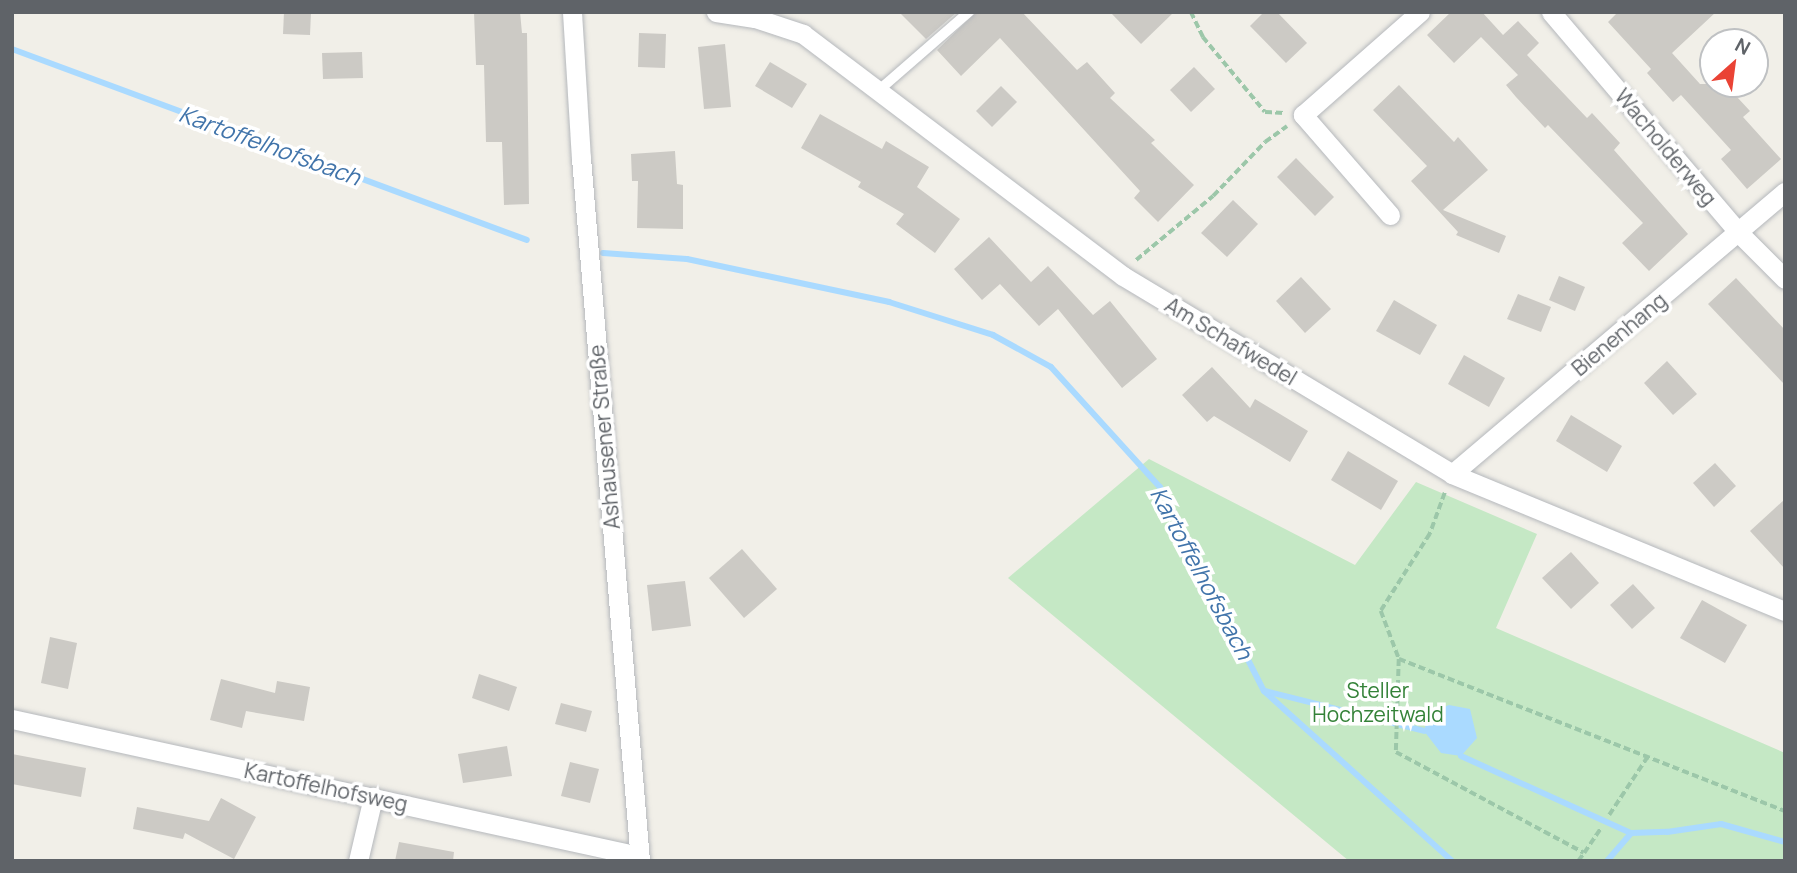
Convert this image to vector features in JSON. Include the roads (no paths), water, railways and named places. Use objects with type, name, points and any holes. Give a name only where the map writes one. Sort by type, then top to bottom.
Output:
[{"type":"street","name":"Ashausener Straße","points":[[572,12],[581,158],[640,858]]},
{"type":"street","name":"Am Schafwedel","points":[[716,12],[755,18],[803,34],[1123,276],[1452,474],[1785,611]]},
{"type":"street","points":[[1390,215],[1303,115],[1420,12]]},
{"type":"street","name":"Wacholderweg","points":[[1551,12],[1738,233],[1785,279]]},
{"type":"street","name":"Bienenhang","points":[[1452,474],[1785,192]]},
{"type":"street","name":"Kartoffelhofsweg","points":[[12,719],[640,858]]},
{"type":"street","points":[[358,861],[373,797]]},
{"type":"lane","points":[[878,91],[969,12]]},
{"type":"water","points":[[1449,705],[1470,709],[1477,738],[1461,756],[1441,753],[1424,731],[1429,713]]},
{"type":"waterway","name":"Kartoffelhofsbach","points":[[12,49],[527,240]]},
{"type":"waterway","name":"Kartoffelhofsbach","points":[[603,253],[687,259],[889,302],[993,335],[1051,367],[1160,487],[1264,691],[1452,861]]},
{"type":"waterway","points":[[1265,691],[1424,731]]},
{"type":"waterway","points":[[1461,756],[1631,833]]},
{"type":"waterway","name":"Kartoffelhofsbach","points":[[1607,861],[1631,833],[1667,832],[1721,824],[1785,842]]},
{"type":"park label","name":"Steller Hochzeitwald","points":[[1378,702]]}]
